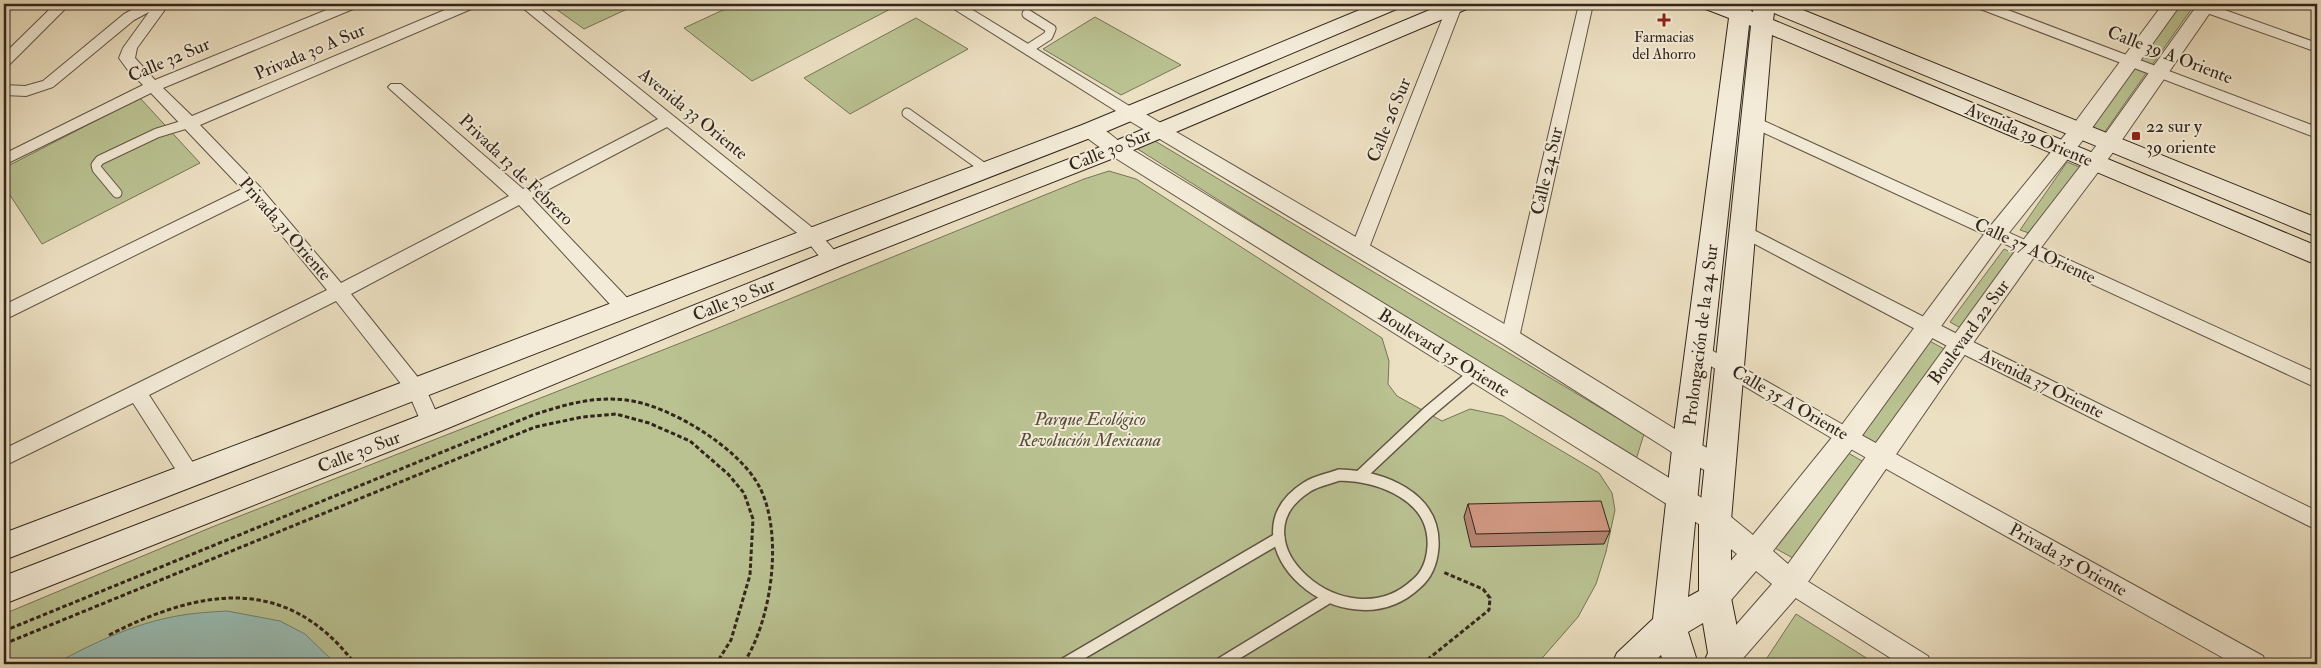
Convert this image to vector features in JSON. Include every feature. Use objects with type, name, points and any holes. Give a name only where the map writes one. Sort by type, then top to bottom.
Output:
[{"type":"main road","name":"Calle 30 Sur","points":[[4,547],[1090,130],[1392,4]]},
{"type":"main road","points":[[1710,4],[1756,10]]},
{"type":"main road","name":"Calle 30 Sur","points":[[4,590],[432,423],[833,259],[1116,149],[1456,5]]},
{"type":"main road","name":"Prolongación de la 24 Sur","points":[[1723,661],[1715,598],[1715,520],[1753,121],[1756,10]]},
{"type":"main road","name":"Prolongación de la 24 Sur","points":[[1681,664],[1669,626],[1687,449],[1700,350],[1756,10]]},
{"type":"main road","name":"Avenida 39 Oriente","points":[[1756,10],[2080,130],[2317,228]]},
{"type":"main road","name":"Avenida 39 Oriente","points":[[1756,10],[2094,163],[2317,256]]},
{"type":"main road","name":"Boulevard 22 Sur","points":[[1629,664],[1669,626],[1715,598]]},
{"type":"street","points":[[4,62],[62,4]]},
{"type":"street","points":[[4,90],[26,91],[48,84],[129,17],[153,4]]},
{"type":"street","name":"Privada 31 Oriente","points":[[162,4],[130,48],[127,58],[132,66],[154,86],[253,190],[339,292],[417,390],[432,423]]},
{"type":"street","name":"Calle 32 Sur","points":[[4,160],[154,86],[353,4]]},
{"type":"street","name":"Privada 30 A Sur","points":[[190,123],[471,4]]},
{"type":"street","name":"Avenida 33 Oriente","points":[[525,4],[813,237],[833,259]]},
{"type":"street","points":[[953,4],[1158,130],[1360,248],[1510,338],[1687,449],[1719,466]]},
{"type":"street","name":"Calle 24 Sur","points":[[1510,338],[1586,4]]},
{"type":"street","name":"Calle 39 A Oriente","points":[[1980,4],[2317,133]]},
{"type":"street","name":"Boulevard 22 Sur","points":[[1715,598],[1756,552],[1847,437],[1996,234],[2080,130],[2172,4]]},
{"type":"street","name":"Calle 26 Sur","points":[[1360,248],[1456,5]]},
{"type":"street","points":[[2202,5],[2317,48]]},
{"type":"street","name":"Boulevard 22 Sur","points":[[1723,661],[1792,583],[2029,248],[2110,142],[2202,5]]},
{"type":"street","name":"Privada 13 de Febrero","points":[[396,86],[520,196],[626,309]]},
{"type":"street","points":[[4,458],[339,292],[669,120]]},
{"type":"street","name":"Calle 37 A Oriente","points":[[1753,121],[2317,381]]},
{"type":"street","name":"Boulevard 35 Oriente","points":[[1090,130],[1116,149],[1715,520],[1792,583]]},
{"type":"street","points":[[4,313],[253,190]]},
{"type":"street","name":"Avenida 37 Oriente","points":[[1742,230],[1960,344],[2317,521]]},
{"type":"street","name":"Calle 35 A Oriente","points":[[1700,350],[1881,455]]},
{"type":"street","points":[[136,392],[190,475]]},
{"type":"street","name":"Privada 35 Oriente","points":[[1881,455],[2255,664]]},
{"type":"street","points":[[1792,583],[1920,664]]},
{"type":"lane","points":[[1027,14],[1051,29],[1048,36],[1028,49]]},
{"type":"lane","points":[[907,113],[987,170]]},
{"type":"lane","points":[[116,193],[97,169],[96,165],[100,160],[157,133],[190,123]]},
{"type":"lane","points":[[1361,475],[1427,413],[1476,372]]},
{"type":"lane","points":[[1339,475],[1361,475],[1381,480],[1402,491],[1419,507],[1431,526],[1434,546],[1431,566],[1419,584],[1401,597],[1378,604],[1353,604],[1328,598],[1309,587],[1294,573],[1283,556],[1279,538],[1280,519],[1288,503],[1301,489],[1319,479],[1339,475]]},
{"type":"lane","points":[[1064,664],[1279,538]]},
{"type":"lane","points":[[1220,664],[1328,598]]},
{"type":"path","points":[[4,631],[533,414],[577,401],[626,400],[668,412],[699,428],[741,463],[760,486],[773,532],[770,585],[753,648],[743,664]]},
{"type":"path","points":[[4,644],[535,426],[582,417],[616,414],[648,423],[690,441],[728,474],[744,493],[752,519],[750,575],[731,640],[716,664]]},
{"type":"path","points":[[1422,664],[1489,610],[1490,598],[1482,589],[1431,566]]},
{"type":"path","points":[[109,635],[166,609],[196,601],[226,598],[258,601],[288,608],[315,622],[335,638],[355,664]]},
{"type":"green space","points":[[549,4],[638,4],[584,29]]},
{"type":"green space","points":[[736,4],[900,4],[752,81],[684,28]]},
{"type":"green space","points":[[2179,4],[2195,4],[2104,133],[2092,129],[2128,71]]},
{"type":"green space","points":[[1095,17],[1181,65],[1121,95],[1043,49]]},
{"type":"green space","points":[[916,18],[968,49],[850,114],[804,78]]},
{"type":"green space","points":[[140,98],[200,163],[42,244],[4,186],[4,168]]},
{"type":"green space","points":[[1150,138],[1644,434],[1635,463],[1136,148]]},
{"type":"green space","points":[[2067,162],[2082,168],[2032,234],[2020,230]]},
{"type":"green space","name":"Parque Ecológico Revolución Mexicana","points":[[1109,171],[1136,179],[1382,338],[1389,361],[1388,384],[1397,396],[1442,421],[1470,409],[1503,416],[1599,473],[1612,493],[1615,510],[1606,552],[1596,584],[1578,617],[1537,664],[4,664],[4,614],[212,527],[711,331],[1084,179]]},
{"type":"green space","points":[[2004,249],[2019,256],[1964,330],[1950,322]]},
{"type":"green space","points":[[1924,338],[1948,351],[1880,445],[1855,431]]},
{"type":"green space","points":[[1843,450],[1869,465],[1800,562],[1773,547]]},
{"type":"green space","points":[[1796,614],[1876,664],[1763,664]]},
{"type":"water","points":[[227,611],[280,621],[305,634],[336,664],[55,664],[129,629],[161,619]]},
{"type":"building","points":[[1601,501],[1610,531],[1476,534],[1468,504]]},
{"type":"place","name":"Farmacias del Ahorro","points":[[1664,20]]},
{"type":"place","name":"22 sur y 39 oriente","points":[[2136,136]]}]
